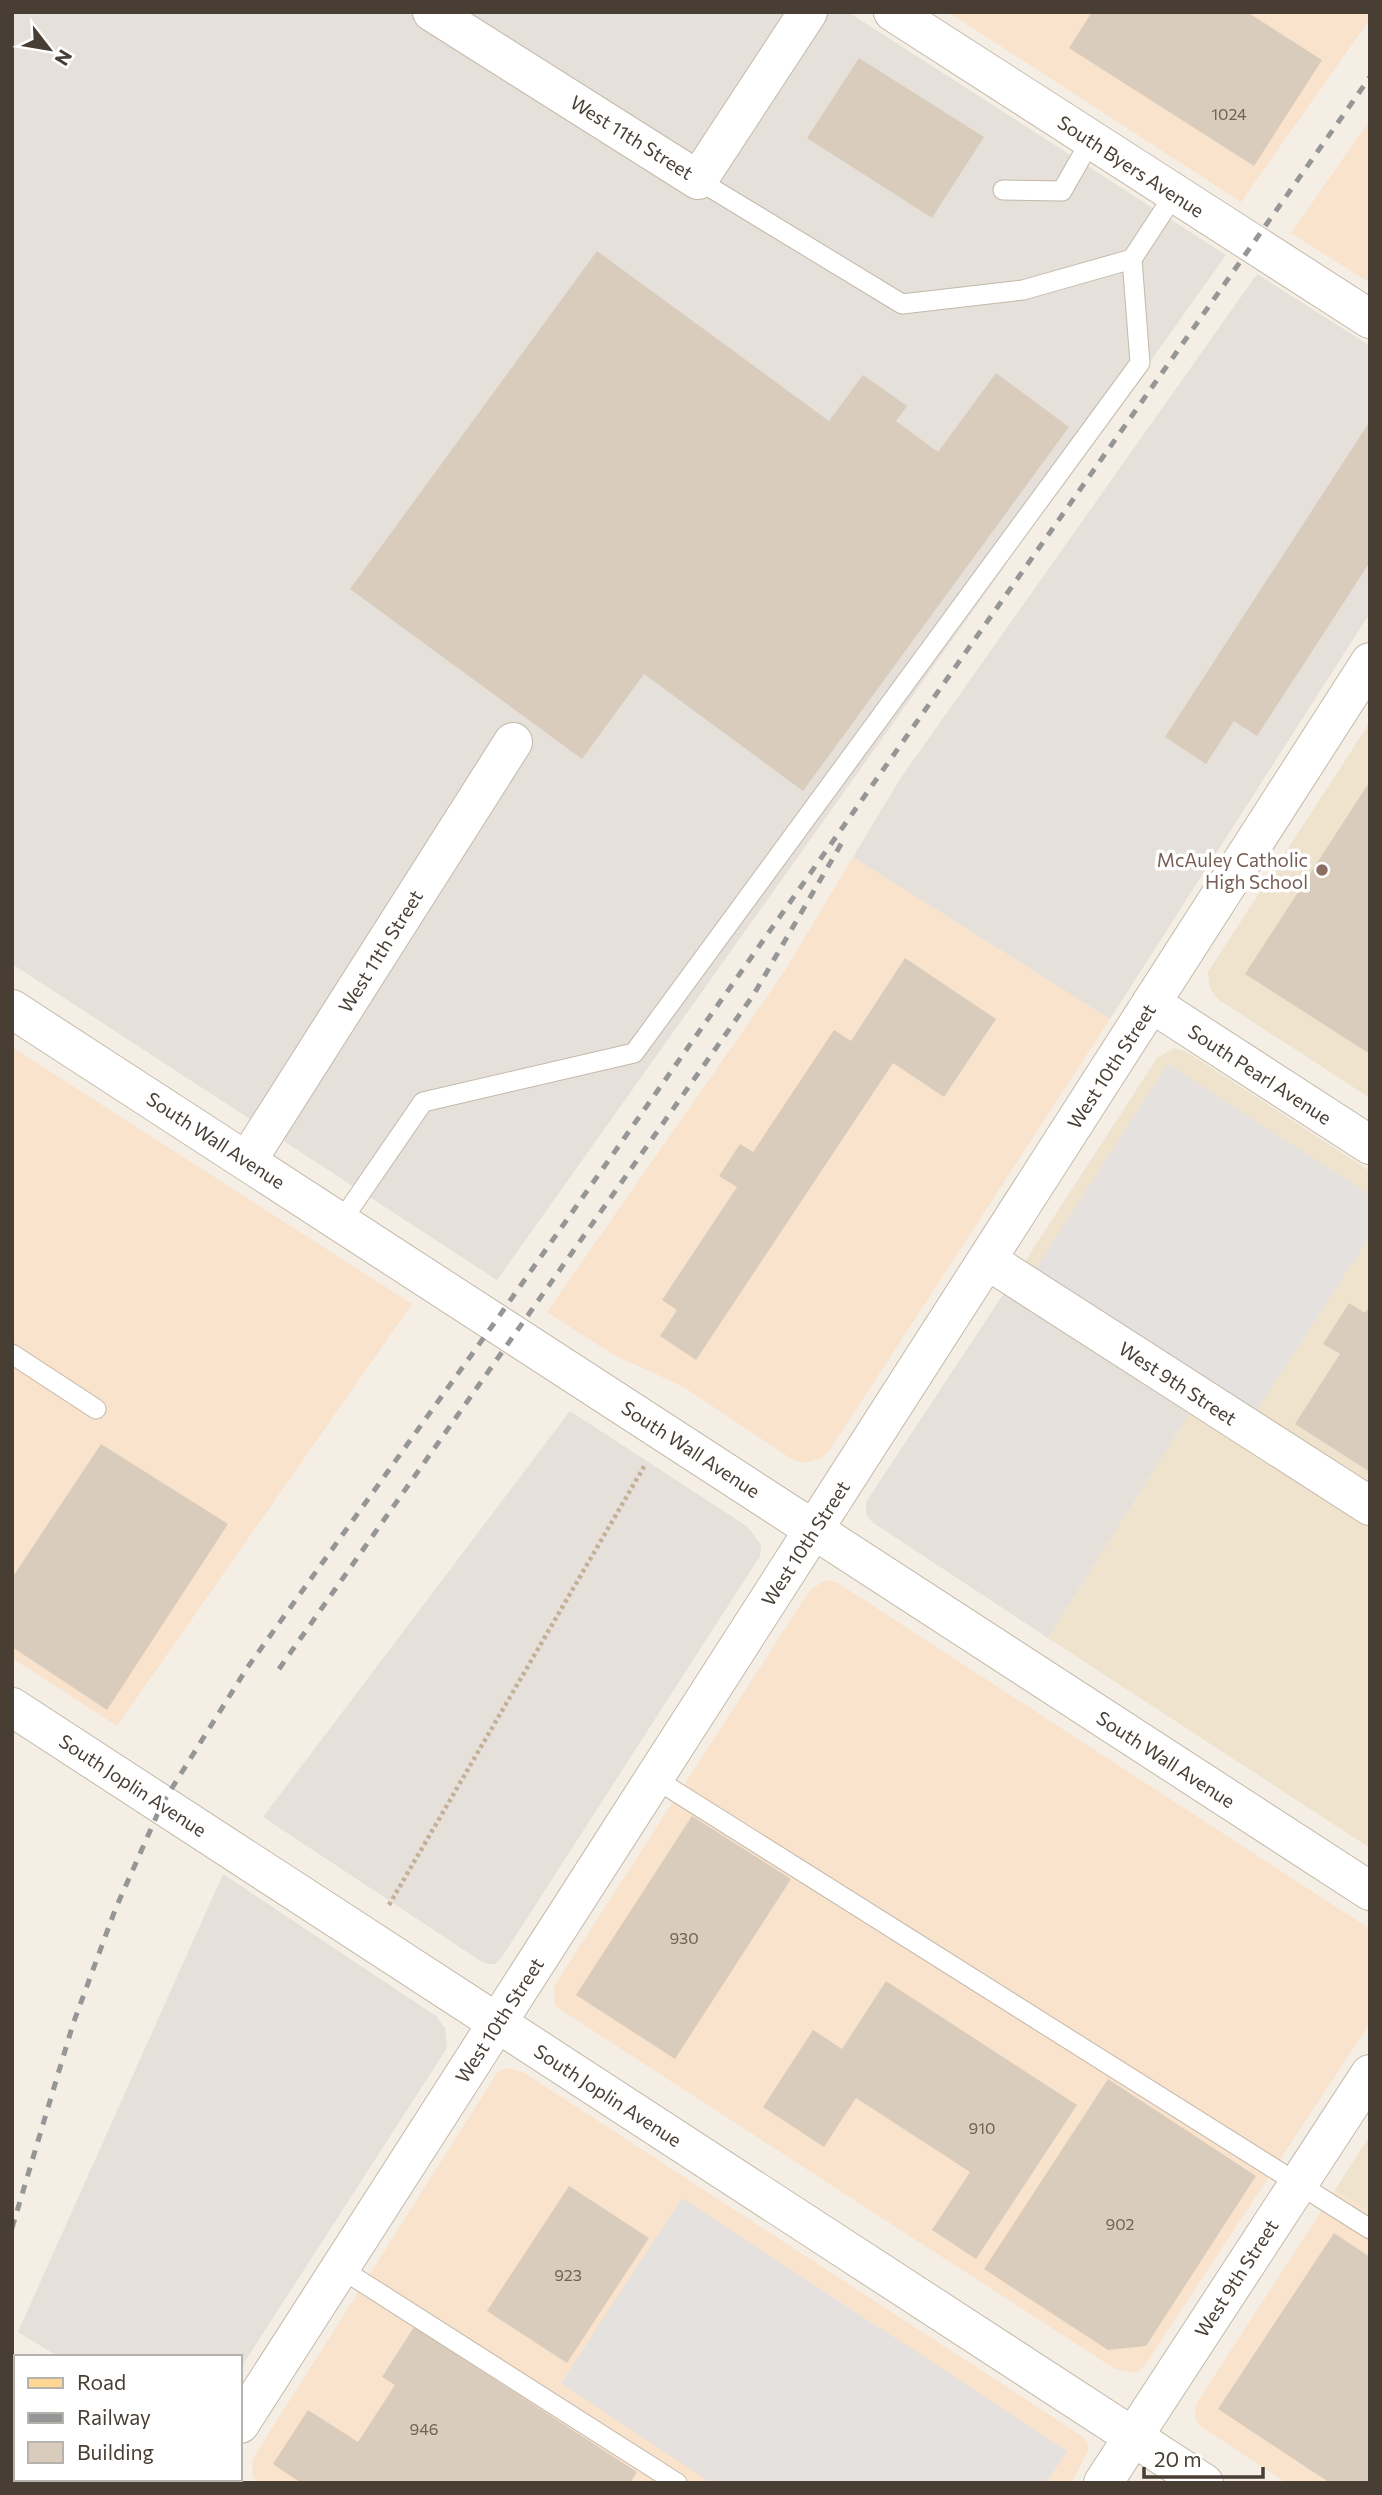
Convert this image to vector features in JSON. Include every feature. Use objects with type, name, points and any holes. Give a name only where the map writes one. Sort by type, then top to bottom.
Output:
[{"type":"street","name":"West 11th Street","points":[[432,12],[698,180],[808,12]]},
{"type":"street","name":"South Byers Avenue","points":[[893,12],[1370,319]]},
{"type":"street","name":"West 10th Street","points":[[242,2421],[1370,662]]},
{"type":"street","name":"West 11th Street","points":[[247,1161],[513,742]]},
{"type":"street","name":"South Pearl Avenue","points":[[1151,1003],[1370,1145]]},
{"type":"street","name":"South Wall Avenue","points":[[12,1009],[342,1220],[1370,1891]]},
{"type":"street","name":"West 9th Street","points":[[987,1260],[1370,1506]]},
{"type":"street","name":"South Joplin Avenue","points":[[12,1707],[1204,2483]]},
{"type":"street","name":"West 9th Street","points":[[1103,2483],[1370,2074]]},
{"type":"lane","points":[[1003,190],[1062,191],[1091,140]]},
{"type":"lane","points":[[698,180],[902,304],[1023,290],[1132,259]]},
{"type":"lane","points":[[342,1220],[423,1102],[634,1053],[1140,363],[1132,259],[1174,195]]},
{"type":"lane","points":[[12,1354],[96,1409]]},
{"type":"lane","points":[[654,1778],[1370,2229]]},
{"type":"lane","points":[[340,2267],[677,2483]]},
{"type":"path","points":[[369,1939],[665,1432]]},
{"type":"shaded area","points":[[12,12],[848,12],[1226,255],[497,1280],[12,964]]},
{"type":"shaded area","points":[[948,12],[1370,12],[1370,19],[1241,202]]},
{"type":"shaded area","points":[[1370,120],[1370,283],[1291,233]]},
{"type":"shaded area","points":[[1257,274],[1370,346],[1370,613],[1110,1019],[853,857],[900,779]]},
{"type":"shaded area","name":"McAuley Catholic High School","points":[[1370,722],[1370,1098],[1219,1000],[1210,989],[1208,972]]},
{"type":"shaded area","points":[[853,857],[1110,1019],[831,1448],[822,1458],[804,1463],[793,1460],[682,1386],[614,1355],[547,1312],[782,975]]},
{"type":"shaded area","points":[[12,1047],[412,1304],[117,1726],[12,1658]]},
{"type":"shaded area","points":[[1175,1048],[1187,1052],[1370,1171],[1370,1848],[1048,1638],[1206,1388],[1020,1269],[1157,1058]]},
{"type":"shaded area","points":[[1168,1064],[1370,1195],[1370,1236],[1254,1414],[1034,1271]]},
{"type":"shaded area","points":[[1020,1269],[1206,1388],[1048,1638],[872,1522],[866,1514],[866,1502]]},
{"type":"shaded area","points":[[570,1411],[748,1527],[761,1545],[760,1556],[502,1957],[495,1964],[488,1964],[263,1817]]},
{"type":"shaded area","points":[[826,1580],[838,1583],[1370,1929],[1370,2023],[1145,2365],[1136,2373],[1115,2369],[555,2006],[554,1986],[810,1590]]},
{"type":"shaded area","points":[[223,1874],[436,2016],[445,2028],[447,2048],[242,2366],[242,2355],[56,2355],[18,2332]]},
{"type":"shaded area","points":[[505,2068],[523,2072],[1082,2436],[1088,2443],[1088,2451],[1071,2483],[257,2483],[253,2476],[252,2460],[497,2073]]},
{"type":"shaded area","points":[[1370,2135],[1370,2212],[1335,2190]]},
{"type":"shaded area","points":[[1335,2190],[1370,2212],[1370,2483],[1287,2483],[1200,2426],[1195,2418],[1196,2404]]},
{"type":"shaded area","points":[[682,2198],[1067,2451],[1046,2483],[712,2483],[561,2383]]},
{"type":"building","points":[[1092,12],[1247,12],[1322,60],[1254,166],[1069,48]]},
{"type":"building","points":[[859,58],[984,137],[932,218],[807,138]]},
{"type":"building","points":[[597,251],[829,421],[863,375],[907,406],[896,421],[938,452],[996,373],[1069,427],[803,791],[644,674],[582,759],[350,589]]},
{"type":"building","points":[[1370,421],[1370,562],[1257,736],[1234,721],[1206,764],[1165,737]]},
{"type":"building","points":[[1370,781],[1370,1054],[1245,974]]},
{"type":"building","points":[[905,958],[996,1019],[944,1097],[893,1063],[696,1360],[660,1336],[677,1310],[662,1300],[737,1187],[719,1176],[740,1144],[753,1152],[834,1030],[851,1041]]},
{"type":"building","points":[[1349,1303],[1365,1313],[1370,1305],[1370,1472],[1295,1424],[1340,1354],[1323,1344]]},
{"type":"building","points":[[101,1444],[228,1524],[107,1710],[12,1647],[12,1578]]},
{"type":"building","points":[[692,1816],[791,1879],[675,2059],[576,1995]]},
{"type":"building","points":[[886,1981],[1077,2105],[976,2259],[932,2230],[970,2172],[856,2098],[824,2147],[763,2107],[813,2030],[842,2049]]},
{"type":"building","points":[[1108,2079],[1256,2176],[1146,2346],[1108,2350],[984,2269]]},
{"type":"building","points":[[569,2186],[649,2238],[567,2363],[487,2311]]},
{"type":"building","points":[[1334,2233],[1370,2257],[1370,2483],[1330,2483],[1218,2409]]},
{"type":"building","points":[[414,2327],[637,2472],[630,2483],[301,2483],[273,2464],[308,2410],[358,2442],[395,2385],[382,2377]]},
{"type":"railway","points":[[12,2228],[73,2024],[115,1910],[162,1804],[247,1668],[495,1322],[1370,77]]},
{"type":"railway","points":[[279,1669],[754,994],[844,839]]},
{"type":"place","name":"McAuley Catholic High School","points":[[1322,870]]}]
